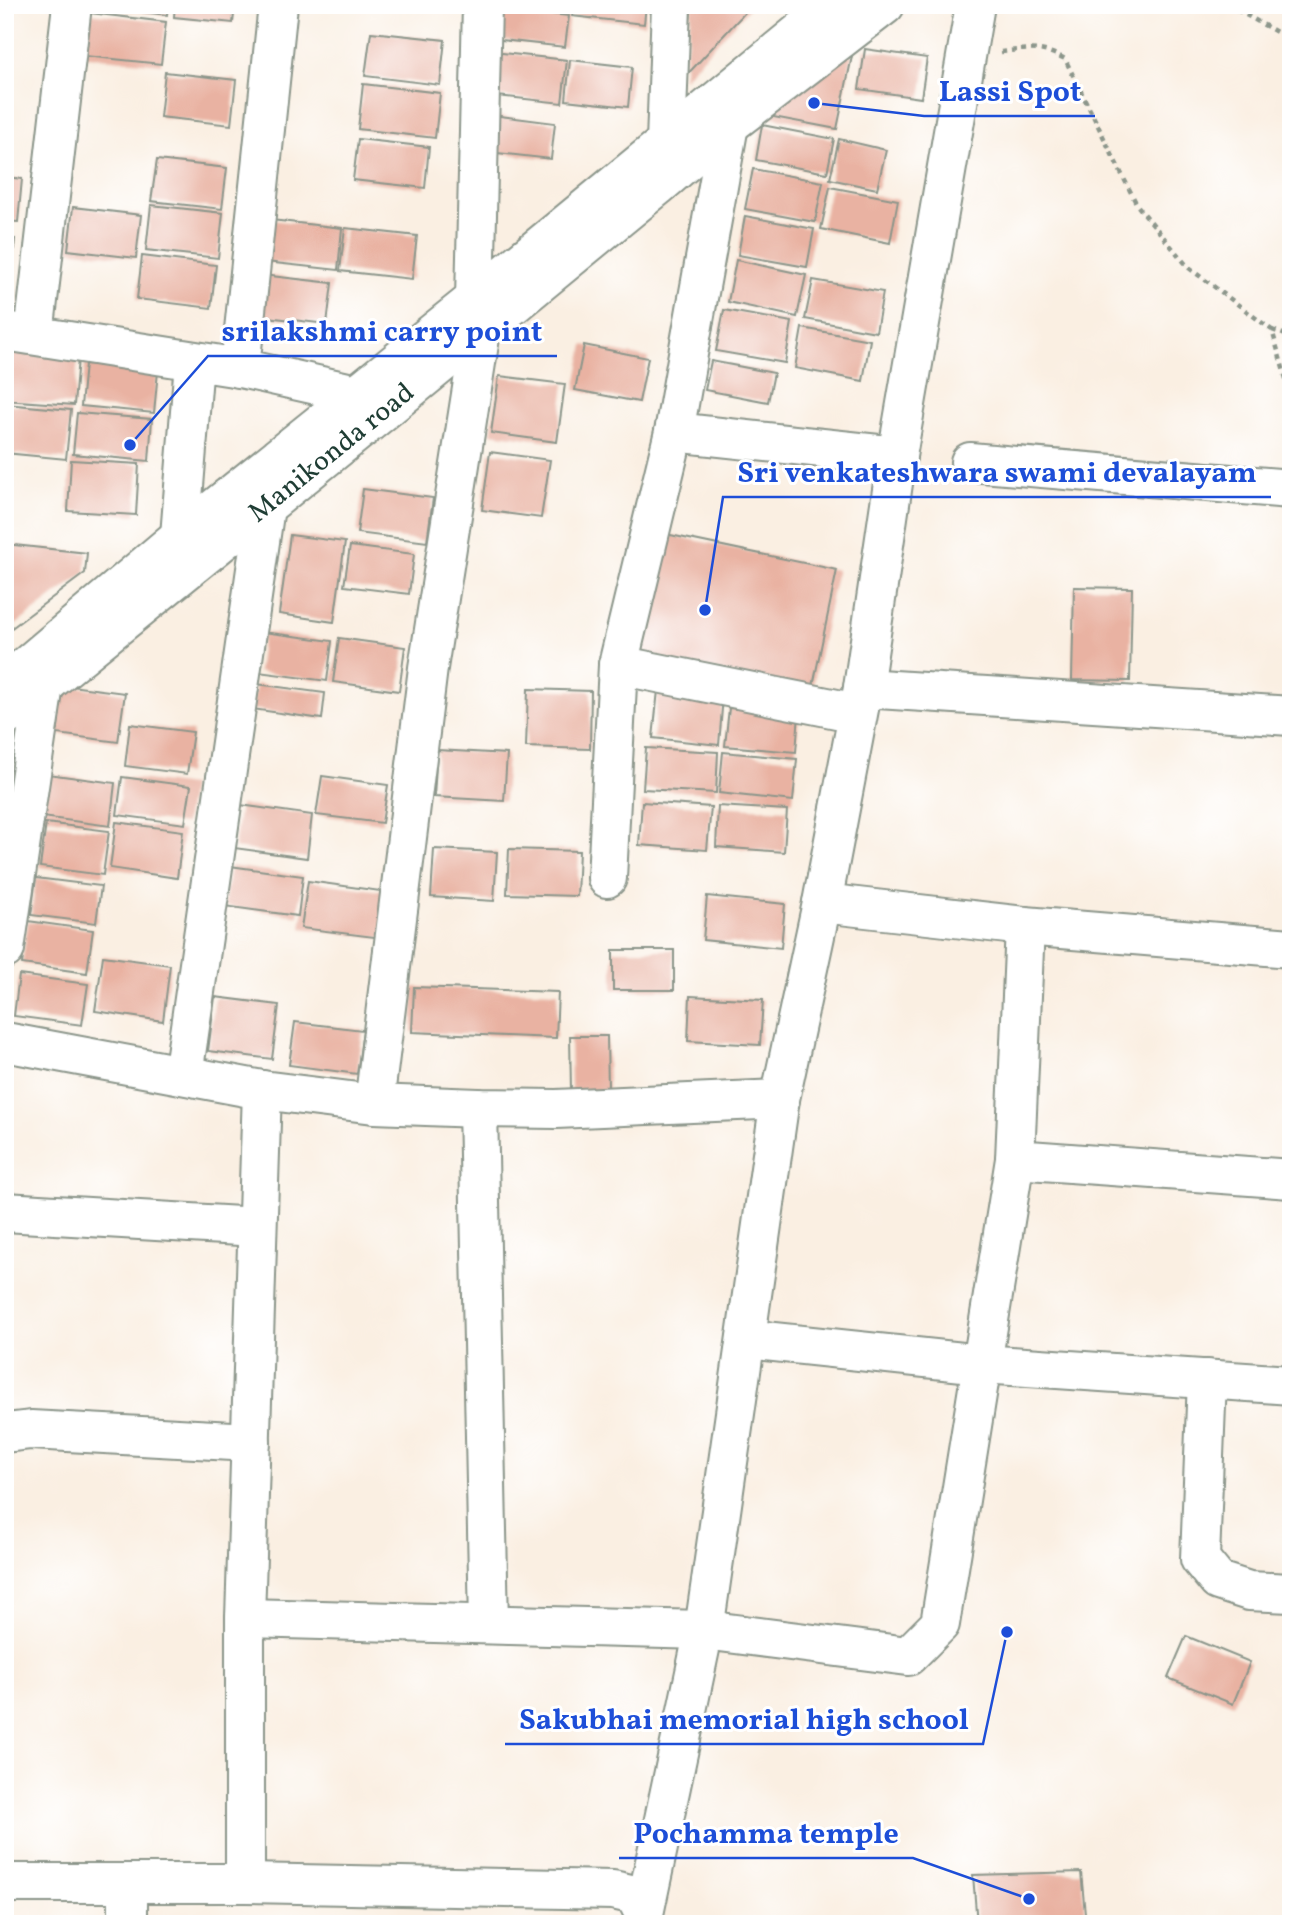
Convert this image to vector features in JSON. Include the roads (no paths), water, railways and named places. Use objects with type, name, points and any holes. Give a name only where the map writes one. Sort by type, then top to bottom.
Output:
[{"type":"street","points":[[72,5],[20,333],[240,368],[357,394]]},
{"type":"street","points":[[240,368],[278,5]]},
{"type":"street","points":[[374,1104],[428,668],[478,315],[482,5]]},
{"type":"street","points":[[666,142],[671,5]]},
{"type":"street","name":"Manikonda road","points":[[5,716],[265,507],[666,142],[833,5]]},
{"type":"street","name":"Manikonda road","points":[[5,684],[180,536],[357,394],[478,315],[885,5]]},
{"type":"street","points":[[644,1919],[704,1630],[780,1099],[822,903],[860,700],[897,456],[975,5]]},
{"type":"street","points":[[607,878],[618,665],[674,432],[729,125]]},
{"type":"street","points":[[180,536],[194,362]]},
{"type":"street","points":[[674,432],[897,456]]},
{"type":"street","points":[[970,462],[1291,489]]},
{"type":"street","points":[[183,1075],[265,507]]},
{"type":"street","points":[[618,665],[860,700],[1291,716]]},
{"type":"street","points":[[5,949],[44,685]]},
{"type":"street","points":[[822,903],[1025,926],[1291,948]]},
{"type":"street","points":[[245,1618],[704,1630],[908,1656],[940,1624],[1015,1159],[1025,926]]},
{"type":"street","points":[[5,1042],[262,1090],[374,1104],[556,1109],[780,1099]]},
{"type":"street","points":[[245,1883],[245,1618],[262,1090]]},
{"type":"street","points":[[478,1108],[489,1624]]},
{"type":"street","points":[[1015,1159],[1291,1179]]},
{"type":"street","points":[[5,1212],[257,1227]]},
{"type":"street","points":[[746,1339],[982,1364],[1291,1385]]},
{"type":"street","points":[[1207,1379],[1199,1559],[1217,1581],[1248,1591],[1291,1593]]},
{"type":"street","points":[[5,1433],[31,1430],[251,1442]]},
{"type":"street","points":[[5,1883],[245,1883],[612,1890],[635,1895],[644,1919]]},
{"type":"street","points":[[128,1884],[128,1924]]},
{"type":"place","name":"Lassi Spot","points":[[814,103]]},
{"type":"place","name":"srilakshmi carry point","points":[[130,445]]},
{"type":"place","name":"Sri venkateshwara swami devalayam","points":[[705,610]]},
{"type":"place","name":"Sakubhai memorial high school","points":[[1007,1632]]},
{"type":"place","name":"Pochamma temple","points":[[1029,1899]]}]
